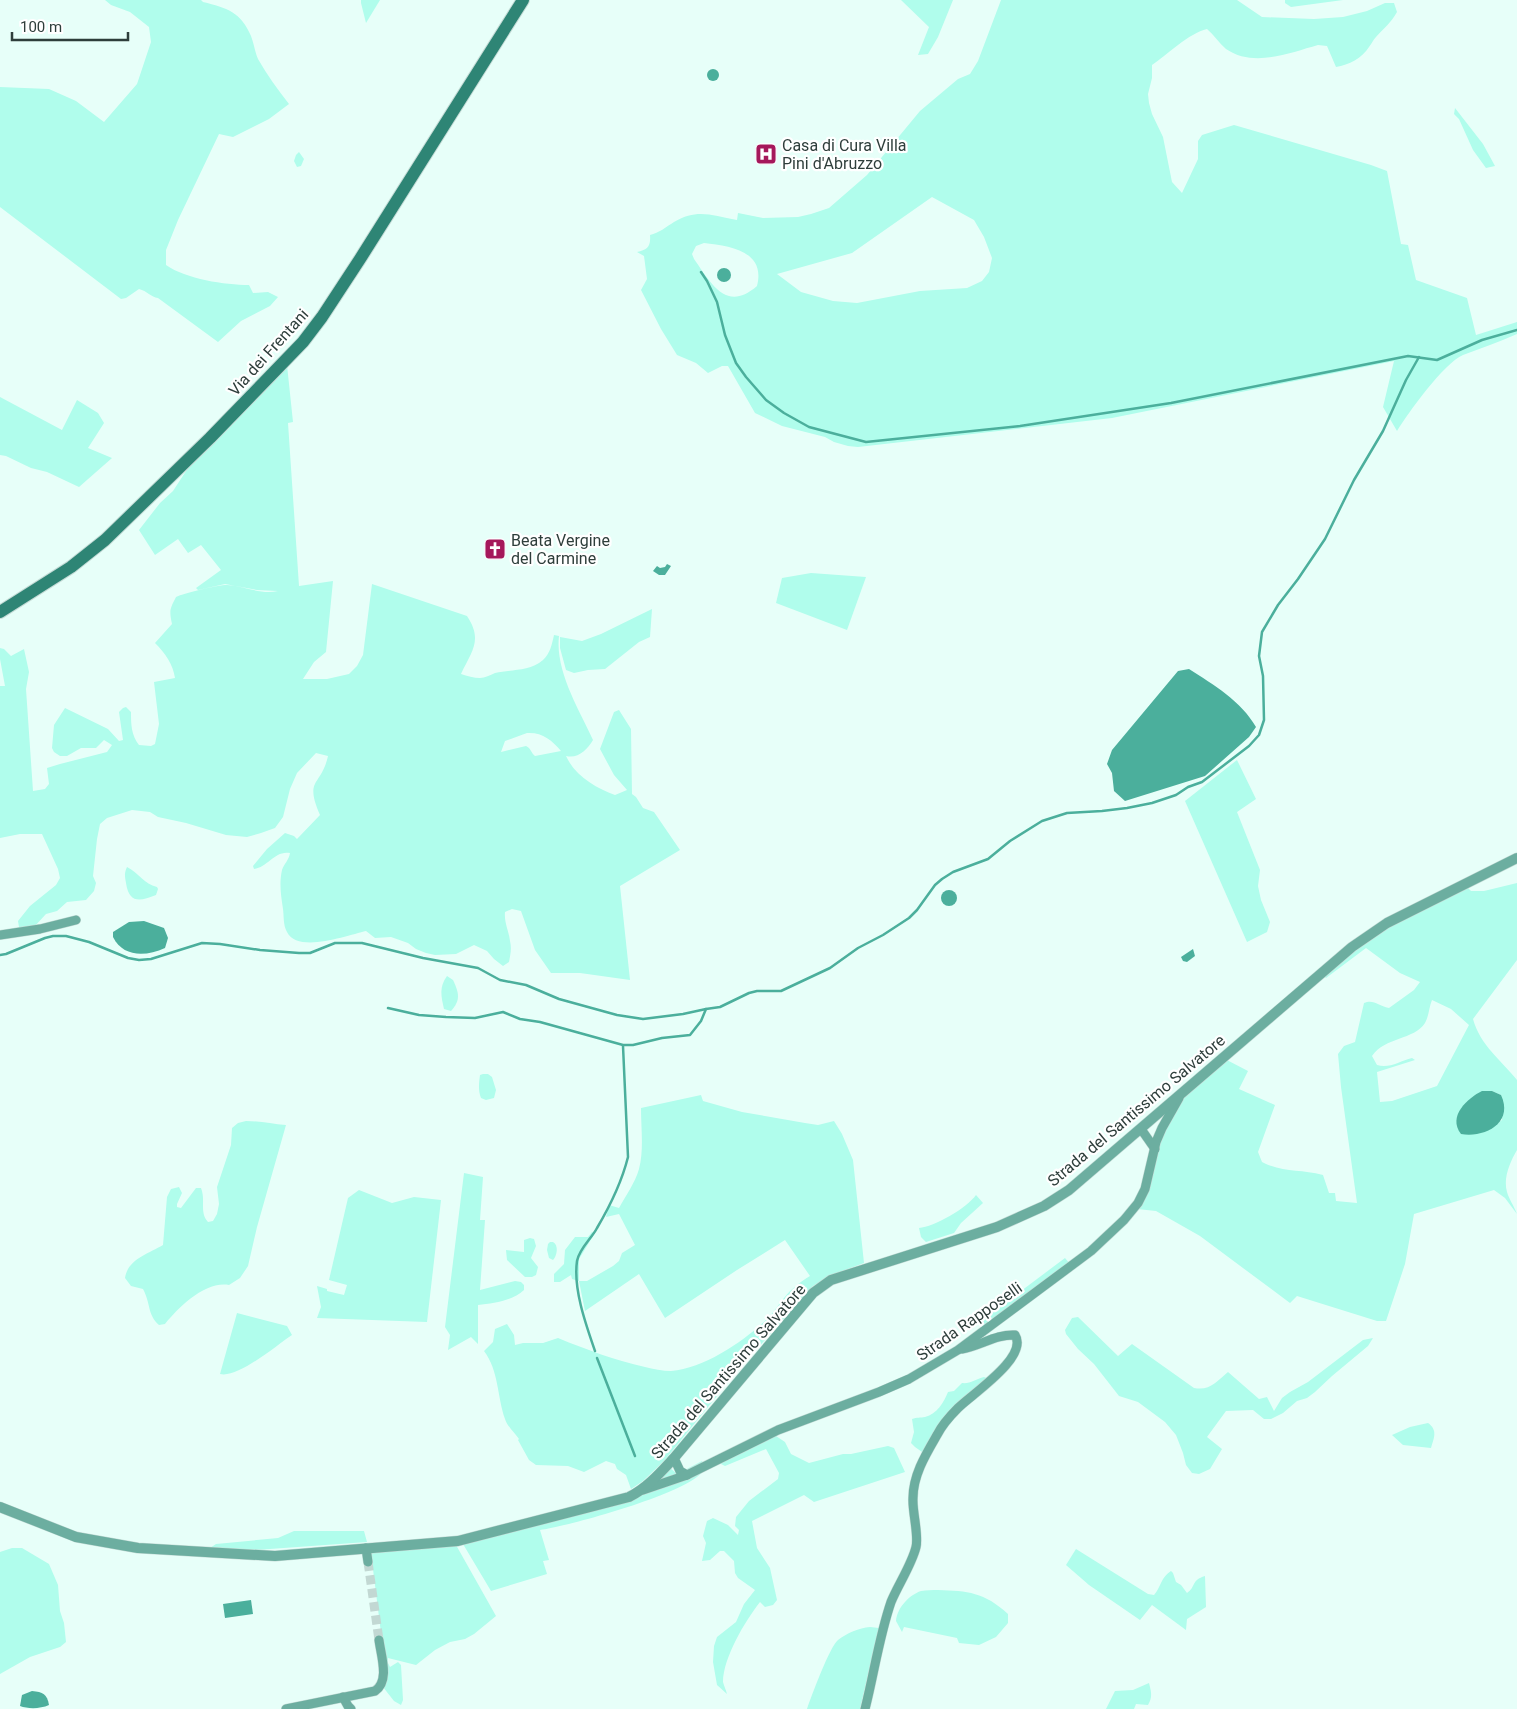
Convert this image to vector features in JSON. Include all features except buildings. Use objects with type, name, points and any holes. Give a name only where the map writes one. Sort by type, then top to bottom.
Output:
[{"type":"main road","name":"Via dei Frentani","points":[[0,612],[71,567],[105,540],[204,444],[303,342],[360,259],[523,0]]},
{"type":"street","name":"Strada del Santissimo Salvatore","points":[[0,1507],[76,1537],[138,1548],[275,1556],[458,1541],[619,1500],[639,1492],[674,1458],[813,1293],[831,1280],[997,1227],[1044,1206],[1069,1190],[1352,947],[1387,923],[1517,858]]},
{"type":"street","points":[[0,935],[40,929],[76,920]]},
{"type":"street","name":"Strada Rapposelli","points":[[639,1492],[687,1475],[778,1430],[880,1392],[909,1379],[958,1350],[1090,1251],[1124,1220],[1138,1203],[1145,1189],[1154,1149],[1162,1128],[1180,1095]]},
{"type":"street","points":[[1140,1128],[1154,1149]]},
{"type":"street","points":[[866,1709],[891,1602],[917,1546],[913,1497],[916,1479],[922,1462],[940,1428],[952,1414],[1002,1370],[1009,1361],[1016,1350],[1017,1338],[1015,1335],[1004,1334],[972,1347],[958,1350]]},
{"type":"street","points":[[674,1458],[680,1471],[687,1475]]},
{"type":"street","points":[[366,1548],[368,1562]]},
{"type":"street","points":[[286,1709],[374,1691],[380,1687],[384,1680],[378,1640]]},
{"type":"street","points":[[344,1697],[351,1709]]},
{"type":"shaded area","points":[[105,0],[201,0],[232,12],[243,21],[251,36],[258,59],[289,104],[269,119],[233,137],[219,134],[178,220],[166,250],[166,265],[174,270],[217,282],[249,285],[253,293],[268,292],[278,297],[270,306],[241,321],[218,342],[158,298],[142,290],[139,289],[126,298],[121,299],[0,207],[0,87],[49,89],[76,101],[104,122],[137,84],[151,42],[149,27],[130,12],[111,5]]},
{"type":"shaded area","points":[[361,0],[380,0],[366,23],[361,3]]},
{"type":"shaded area","points":[[901,0],[953,0],[938,37],[928,54],[918,55],[929,27]]},
{"type":"shaded area","points":[[1001,0],[1237,0],[1262,17],[1314,19],[1343,17],[1367,11],[1385,3],[1394,3],[1397,12],[1366,51],[1350,63],[1341,66],[1336,67],[1327,46],[1318,45],[1272,57],[1248,58],[1237,55],[1226,49],[1207,29],[1193,35],[1152,65],[1152,78],[1148,94],[1149,103],[1163,137],[1172,182],[1182,193],[1198,159],[1198,141],[1202,135],[1234,125],[1387,171],[1401,244],[1408,245],[1416,280],[1467,298],[1476,335],[1517,322],[1517,334],[1463,355],[1455,360],[1427,389],[1397,431],[1383,407],[1394,361],[1112,418],[858,447],[848,446],[825,437],[782,426],[755,413],[728,366],[722,366],[708,373],[696,363],[677,355],[641,290],[647,279],[644,256],[637,252],[648,247],[650,235],[690,215],[705,214],[737,220],[738,213],[763,218],[798,217],[829,208],[867,175],[920,111],[958,79],[970,74],[978,61]],"holes":[[[932,197],[974,220],[984,237],[992,258],[989,272],[982,281],[967,288],[920,291],[857,303],[833,301],[801,292],[777,274],[852,253]],[[704,243],[735,249],[751,258],[756,265],[758,274],[757,286],[746,294],[736,297],[720,292],[707,277],[692,254],[696,246]]]},
{"type":"shaded area","points":[[1285,0],[1343,0],[1291,7],[1285,3]]},
{"type":"shaded area","points":[[713,69],[719,75],[713,81],[707,75]]},
{"type":"shaded area","points":[[1455,108],[1483,144],[1495,166],[1486,168],[1473,150],[1459,119],[1454,114]]},
{"type":"shaded area","points":[[299,152],[304,159],[301,166],[297,167],[294,161]]},
{"type":"shaded area","points":[[721,268],[727,268],[731,275],[727,282],[721,282],[717,278],[717,272]]},
{"type":"shaded area","points":[[287,365],[293,422],[288,423],[299,586],[333,581],[326,652],[314,662],[303,679],[327,679],[349,674],[357,666],[363,655],[372,584],[467,616],[472,624],[475,639],[472,652],[461,674],[475,678],[520,670],[538,664],[547,655],[554,635],[559,636],[559,649],[564,676],[593,740],[582,753],[570,757],[566,756],[580,775],[601,789],[615,795],[627,790],[614,775],[600,749],[614,712],[619,710],[631,729],[632,794],[643,808],[654,812],[680,850],[620,886],[630,980],[580,973],[551,973],[535,950],[521,911],[512,909],[505,912],[511,950],[509,962],[503,966],[487,951],[474,945],[456,954],[435,955],[416,949],[408,943],[391,937],[375,938],[366,931],[324,941],[301,942],[293,938],[287,932],[285,926],[281,890],[282,870],[290,853],[280,854],[259,868],[254,869],[253,866],[267,849],[285,833],[297,839],[320,815],[315,803],[314,788],[328,756],[316,753],[297,773],[290,789],[283,817],[275,828],[261,833],[247,837],[226,835],[158,817],[150,812],[132,810],[107,818],[100,824],[97,839],[93,876],[96,883],[94,891],[86,900],[67,902],[57,911],[46,914],[34,927],[19,927],[18,921],[30,906],[56,885],[60,878],[58,869],[42,834],[20,834],[0,838],[0,686],[5,686],[0,648],[4,649],[11,656],[24,649],[29,672],[26,689],[33,791],[45,789],[49,784],[47,768],[107,752],[112,745],[104,740],[96,748],[81,748],[67,756],[60,756],[54,752],[52,748],[54,725],[65,708],[108,729],[119,741],[123,740],[119,712],[126,707],[131,712],[131,725],[139,745],[151,746],[155,744],[159,724],[154,682],[175,678],[168,659],[155,643],[172,624],[171,610],[176,597],[216,586],[198,590],[196,588],[221,570],[201,545],[188,553],[178,539],[155,555],[139,530],[160,503],[173,491],[188,468]],"holes":[[[225,584],[257,590],[278,591],[265,592],[227,585],[216,586]],[[527,733],[537,734],[554,743],[561,751],[535,756],[526,746],[501,752],[505,741]]]},
{"type":"shaded area","points":[[0,397],[62,430],[77,400],[98,413],[104,423],[88,448],[112,458],[79,487],[47,472],[31,468],[0,455]]},
{"type":"shaded area","points":[[667,564],[671,566],[665,575],[659,575],[653,571],[657,566],[660,568],[665,567]]},
{"type":"shaded area","points":[[811,573],[866,577],[847,630],[776,603],[782,578]]},
{"type":"shaded area","points":[[652,609],[650,637],[639,642],[605,669],[574,673],[566,670],[560,648],[560,637],[582,641],[601,634]]},
{"type":"shaded area","points":[[1189,669],[1235,701],[1256,727],[1249,737],[1205,776],[1125,801],[1114,791],[1112,773],[1107,764],[1112,750],[1178,671]]},
{"type":"shaded area","points":[[1237,760],[1256,799],[1237,812],[1260,870],[1258,886],[1261,900],[1270,922],[1267,932],[1247,942],[1185,801]]},
{"type":"shaded area","points":[[127,867],[152,886],[157,887],[156,895],[140,900],[132,897],[127,890],[125,873]]},
{"type":"shaded area","points":[[1517,883],[1517,960],[1473,1019],[1486,1044],[1517,1080],[1517,1150],[1510,1165],[1506,1187],[1517,1214],[1505,1198],[1494,1190],[1414,1214],[1405,1264],[1386,1321],[1377,1321],[1297,1296],[1290,1303],[1200,1236],[1156,1211],[1137,1209],[1164,1130],[1179,1098],[1223,1058],[1248,1071],[1239,1089],[1275,1105],[1258,1152],[1262,1162],[1277,1168],[1323,1175],[1329,1193],[1335,1193],[1336,1201],[1357,1203],[1338,1054],[1344,1046],[1355,1042],[1364,1003],[1373,1002],[1389,1008],[1414,990],[1420,982],[1400,973],[1366,948],[1326,978],[1324,976],[1366,942],[1402,919],[1467,887],[1471,891],[1484,891]],"holes":[[[1432,1000],[1451,1009],[1469,1025],[1437,1086],[1392,1101],[1380,1102],[1377,1072],[1415,1060],[1412,1058],[1381,1066],[1377,1065],[1372,1056],[1384,1045],[1420,1029],[1425,1023]],[[1482,1091],[1492,1091],[1501,1095],[1502,1120],[1489,1129]]]},
{"type":"shaded area","points":[[949,890],[957,898],[949,906],[941,898]]},
{"type":"shaded area","points":[[144,921],[164,928],[168,938],[165,948],[142,954],[129,952],[117,944],[113,937],[113,932],[129,922]]},
{"type":"shaded area","points":[[1193,949],[1195,956],[1187,962],[1183,961],[1181,957]]},
{"type":"shaded area","points":[[447,976],[453,980],[458,993],[458,1000],[451,1011],[444,1009],[442,996],[443,984]]},
{"type":"shaded area","points":[[488,1074],[492,1077],[496,1090],[494,1098],[486,1100],[481,1098],[479,1081],[480,1075]]},
{"type":"shaded area","points":[[1482,1091],[1492,1091],[1501,1095],[1504,1113],[1500,1121],[1488,1131],[1470,1135],[1461,1134],[1456,1121],[1458,1114],[1471,1098]]},
{"type":"shaded area","points":[[701,1095],[703,1101],[742,1112],[818,1125],[834,1121],[842,1134],[853,1160],[864,1263],[832,1275],[813,1286],[739,1369],[664,1461],[643,1481],[631,1489],[626,1475],[617,1469],[615,1464],[606,1461],[584,1472],[568,1466],[536,1465],[529,1460],[519,1439],[506,1422],[495,1375],[484,1351],[493,1342],[495,1329],[507,1324],[514,1335],[515,1345],[543,1343],[558,1338],[601,1354],[645,1367],[668,1371],[684,1369],[710,1359],[735,1345],[767,1319],[799,1283],[810,1276],[785,1240],[665,1318],[639,1274],[585,1311],[579,1281],[587,1281],[613,1266],[619,1261],[622,1253],[635,1245],[619,1214],[606,1217],[609,1205],[619,1208],[633,1184],[639,1169],[642,1147],[641,1108]]},
{"type":"shaded area","points":[[246,1121],[286,1125],[248,1266],[240,1278],[229,1285],[211,1287],[202,1291],[185,1303],[165,1324],[159,1325],[151,1313],[143,1289],[131,1286],[125,1278],[127,1271],[134,1262],[163,1245],[167,1197],[171,1189],[179,1187],[182,1193],[177,1207],[181,1208],[196,1188],[201,1188],[205,1218],[208,1222],[213,1221],[219,1204],[217,1187],[231,1145],[232,1128],[238,1123]]},
{"type":"shaded area","points":[[464,1173],[483,1177],[480,1220],[485,1220],[480,1290],[515,1281],[521,1282],[524,1285],[524,1290],[508,1299],[478,1305],[478,1344],[471,1337],[448,1350],[450,1335],[445,1327]]},
{"type":"shaded area","points":[[359,1190],[392,1203],[414,1197],[441,1200],[427,1322],[317,1318],[321,1307],[317,1286],[327,1289],[327,1291],[344,1295],[347,1285],[329,1280],[348,1198]]},
{"type":"shaded area","points":[[976,1195],[983,1203],[961,1223],[954,1233],[926,1242],[921,1237],[919,1228],[950,1216],[965,1206]]},
{"type":"shaded area","points":[[592,1232],[595,1233],[579,1259],[579,1281],[572,1279],[571,1275],[560,1282],[554,1282],[554,1274],[564,1264],[565,1250],[575,1237],[588,1237]]},
{"type":"shaded area","points":[[534,1239],[536,1246],[531,1258],[538,1267],[536,1275],[525,1277],[507,1260],[506,1250],[524,1252],[524,1240]]},
{"type":"shaded area","points":[[550,1242],[555,1243],[557,1248],[553,1260],[549,1258],[547,1250]]},
{"type":"shaded area","points":[[1065,1258],[1070,1264],[985,1328],[982,1327],[981,1321]]},
{"type":"shaded area","points":[[237,1313],[287,1326],[292,1335],[246,1366],[227,1374],[220,1374]]},
{"type":"shaded area","points":[[1078,1317],[1118,1356],[1132,1344],[1194,1388],[1200,1389],[1209,1387],[1228,1372],[1259,1399],[1267,1397],[1274,1411],[1282,1398],[1290,1392],[1308,1382],[1363,1340],[1373,1338],[1368,1346],[1315,1392],[1307,1398],[1297,1401],[1283,1413],[1271,1419],[1264,1419],[1253,1410],[1226,1411],[1207,1437],[1222,1449],[1210,1469],[1199,1474],[1192,1473],[1186,1465],[1176,1435],[1165,1422],[1138,1402],[1119,1396],[1094,1364],[1066,1334],[1065,1330],[1072,1318]]},
{"type":"shaded area","points":[[984,1377],[989,1379],[955,1409],[925,1454],[911,1443],[914,1432],[912,1419],[925,1417],[933,1413],[942,1404],[948,1392],[954,1391],[962,1383]]},
{"type":"shaded area","points":[[1428,1423],[1434,1431],[1431,1448],[1403,1445],[1392,1435],[1410,1427]]},
{"type":"shaded area","points":[[773,1434],[785,1442],[791,1454],[809,1463],[843,1454],[888,1446],[894,1448],[905,1472],[814,1502],[804,1495],[752,1521],[757,1548],[770,1568],[777,1600],[773,1605],[765,1607],[760,1602],[736,1640],[724,1672],[723,1682],[727,1694],[717,1685],[713,1662],[714,1646],[717,1637],[736,1622],[744,1604],[755,1590],[738,1578],[735,1573],[734,1561],[724,1551],[720,1551],[710,1560],[702,1561],[706,1543],[703,1536],[707,1521],[713,1518],[728,1525],[738,1535],[739,1530],[735,1526],[736,1517],[749,1501],[778,1479],[779,1473],[766,1449],[725,1466],[717,1462]]},
{"type":"shaded area","points":[[702,1461],[704,1470],[694,1479],[677,1489],[628,1507],[540,1530],[549,1560],[543,1561],[547,1574],[491,1591],[463,1544],[645,1492],[668,1466],[677,1474]]},
{"type":"shaded area","points":[[294,1531],[364,1531],[367,1542],[256,1550],[210,1548],[216,1544],[278,1538]]},
{"type":"shaded area","points":[[456,1545],[496,1616],[474,1634],[465,1639],[450,1642],[435,1650],[416,1665],[388,1658],[390,1667],[398,1662],[401,1665],[403,1700],[401,1705],[394,1701],[383,1687],[384,1657],[371,1553]]},
{"type":"shaded area","points":[[12,1548],[22,1548],[49,1564],[58,1585],[60,1611],[64,1623],[66,1642],[60,1647],[30,1657],[0,1674],[0,1552]]},
{"type":"shaded area","points":[[1076,1549],[1148,1594],[1154,1595],[1165,1576],[1171,1571],[1176,1582],[1187,1593],[1198,1580],[1205,1576],[1206,1607],[1187,1619],[1186,1630],[1152,1605],[1140,1620],[1089,1585],[1066,1565]]},
{"type":"shaded area","points":[[921,1591],[967,1592],[983,1597],[1008,1614],[1008,1623],[996,1637],[979,1645],[959,1643],[957,1638],[904,1627],[902,1632],[896,1621],[904,1603]]},
{"type":"shaded area","points":[[251,1600],[253,1614],[225,1618],[223,1604]]},
{"type":"shaded area","points":[[870,1627],[879,1628],[860,1709],[807,1709],[821,1672],[838,1640],[849,1633]]},
{"type":"shaded area","points":[[1149,1683],[1151,1697],[1148,1705],[1136,1704],[1134,1709],[1106,1709],[1115,1691],[1133,1690]]},
{"type":"shaded area","points":[[32,1691],[44,1694],[49,1705],[34,1708],[20,1706],[22,1695]]},
{"type":"waterway","points":[[701,272],[717,302],[725,335],[736,363],[766,400],[809,427],[866,442],[1020,426],[1171,403],[1408,356],[1437,360],[1482,340],[1517,330]]},
{"type":"waterway","points":[[388,1008],[419,1015],[446,1017],[475,1018],[503,1012],[520,1019],[540,1022],[623,1045],[690,1035],[701,1021],[706,1009],[720,1007],[757,991],[781,991],[830,968],[858,948],[909,918],[942,879],[953,872],[988,859],[1010,841],[1042,821],[1067,813],[1102,811],[1152,803],[1176,795],[1188,787],[1202,782],[1249,746],[1259,735],[1264,720],[1263,676],[1259,656],[1262,632],[1278,605],[1325,539],[1354,480],[1383,431],[1406,380],[1419,357]]},
{"type":"waterway","points":[[0,955],[53,936],[66,936],[89,942],[128,958],[139,960],[151,959],[202,943],[299,953],[310,953],[335,943],[362,943],[423,958],[478,968],[500,980],[526,985],[559,999],[617,1015],[643,1019],[706,1009]]},
{"type":"waterway","points":[[595,1351],[584,1318],[579,1295],[576,1272],[577,1261],[580,1252],[595,1232],[611,1202],[628,1157],[623,1046]]},
{"type":"waterway","points":[[597,1358],[635,1456]]},
{"type":"tunnel","points":[[368,1562],[379,1640]]},
{"type":"place","name":"Casa di Cura Villa Pini d'Abruzzo","points":[[766,154]]},
{"type":"place","name":"Beata Vergine del Carmine","points":[[495,549]]}]
